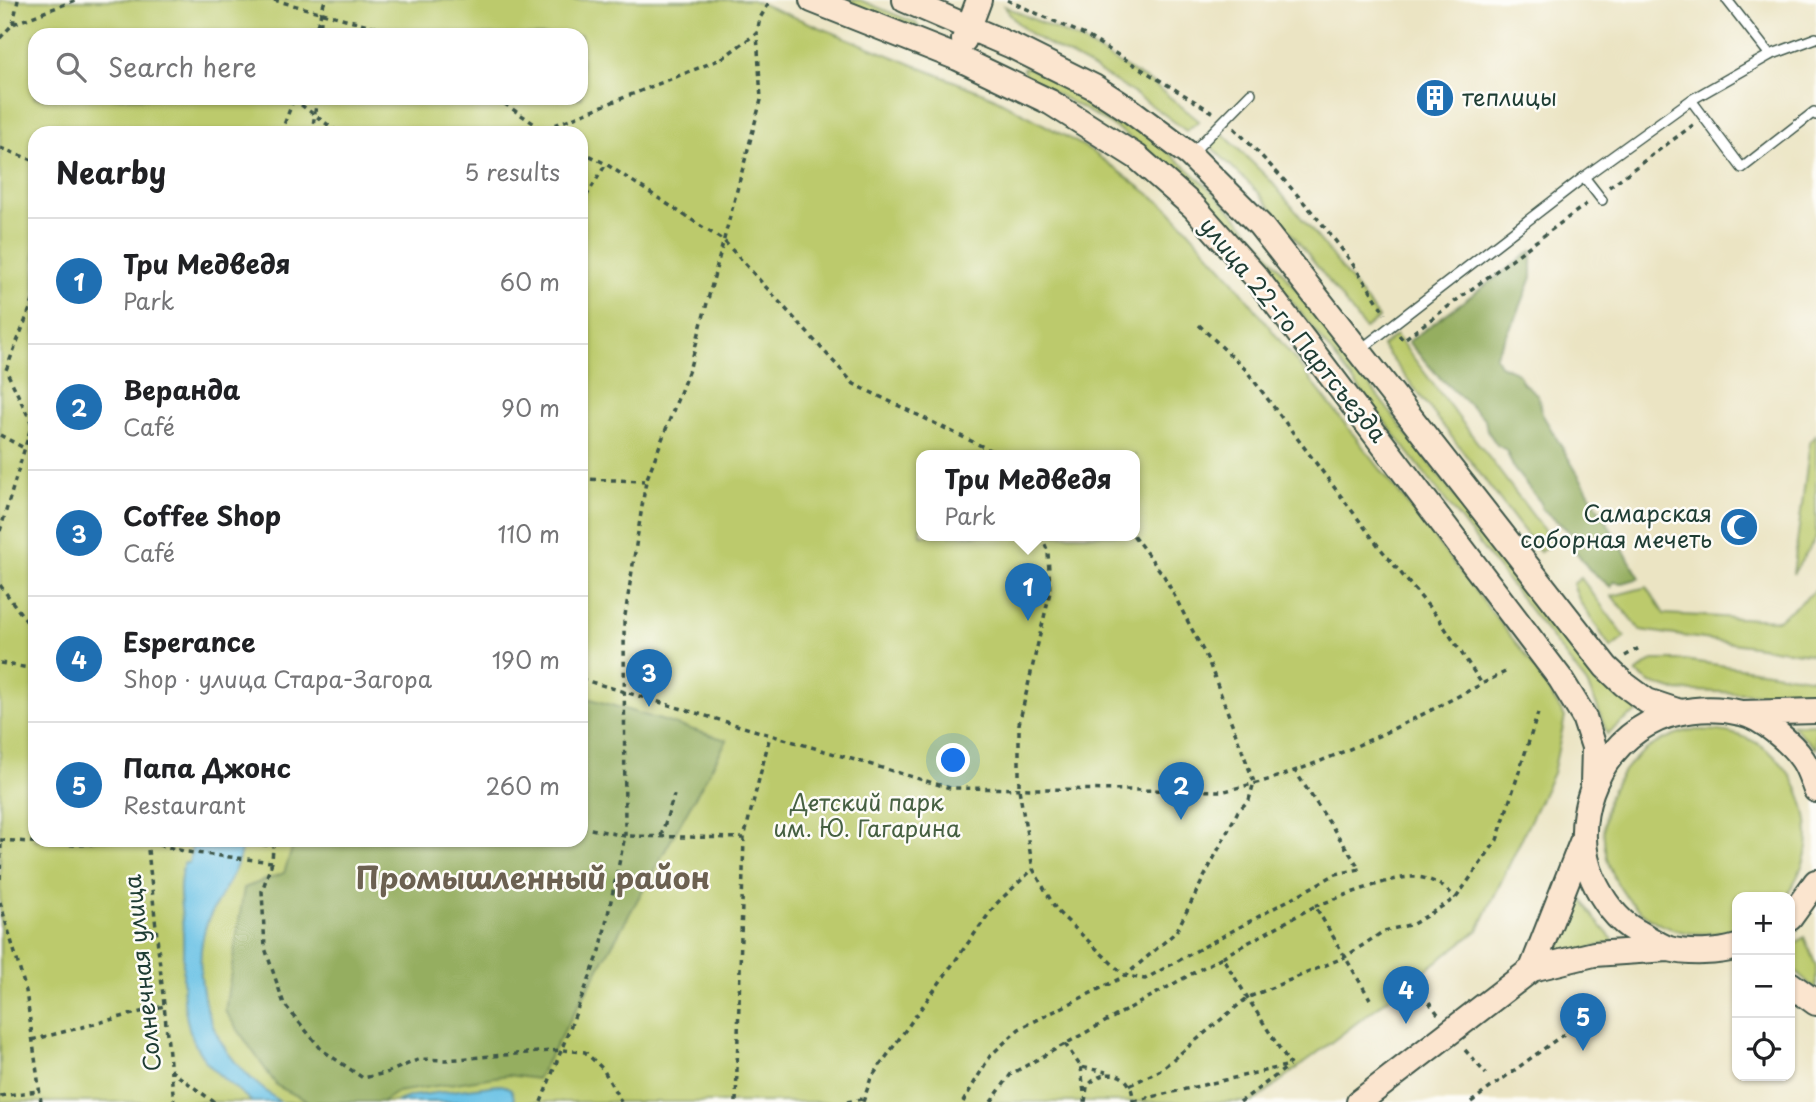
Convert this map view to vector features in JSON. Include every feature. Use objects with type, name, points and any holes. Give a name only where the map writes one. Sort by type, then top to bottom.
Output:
[{"type":"street","name":"улица 22-го Партсъезда","points":[[814,0],[958,58],[1049,102],[1137,158],[1203,217],[1255,277],[1560,678],[1584,717],[1594,747],[1594,784]]},
{"type":"street","name":"улица 22-го Партсъезда","points":[[905,0],[969,26],[1094,87],[1190,155],[1260,225],[1606,667],[1623,684],[1647,701],[1680,712]]},
{"type":"street","points":[[958,58],[979,0]]},
{"type":"street","points":[[1532,968],[1583,842],[1587,807],[1594,784],[1617,748],[1647,724],[1680,712],[1816,711]]},
{"type":"street","points":[[1743,713],[1778,733],[1803,760],[1816,789]]},
{"type":"street","points":[[1583,842],[1587,865],[1601,896],[1627,926],[1669,949]]},
{"type":"street","points":[[1795,911],[1816,882]]},
{"type":"street","points":[[1359,1102],[1532,968],[1594,954],[1669,949],[1731,953]]},
{"type":"street","points":[[1795,988],[1816,1003]]},
{"type":"lane","points":[[1727,0],[1770,55]]},
{"type":"lane","points":[[1358,352],[1584,177],[1690,100],[1770,55],[1815,40]]},
{"type":"lane","points":[[1190,155],[1251,93]]},
{"type":"lane","points":[[1690,100],[1742,168],[1814,111],[1816,115]]},
{"type":"lane","points":[[1584,177],[1600,197]]},
{"type":"path","points":[[13,24],[18,0]]},
{"type":"path","points":[[0,38],[13,24],[76,0]]},
{"type":"path","points":[[274,0],[378,28]]},
{"type":"path","points":[[316,28],[325,0]]},
{"type":"path","points":[[541,1102],[600,951],[625,836],[624,622],[646,481],[690,368],[761,100],[757,33],[760,18],[771,0]]},
{"type":"path","points":[[320,28],[321,14]]},
{"type":"path","points":[[552,126],[721,59],[757,33]]},
{"type":"path","points":[[283,126],[291,105]]},
{"type":"path","points":[[302,105],[330,126]]},
{"type":"path","points":[[314,126],[317,105]]},
{"type":"path","points":[[506,105],[536,126]]},
{"type":"path","points":[[1403,340],[1600,197],[1704,117]]},
{"type":"path","points":[[0,148],[28,159]]},
{"type":"path","points":[[588,155],[724,241],[854,384],[990,450]]},
{"type":"path","points":[[588,194],[606,164]]},
{"type":"path","points":[[28,314],[6,370],[28,413]]},
{"type":"path","points":[[1199,325],[1245,369],[1380,548],[1439,619],[1482,684]]},
{"type":"path","points":[[0,435],[26,449]]},
{"type":"path","points":[[0,531],[28,443]]},
{"type":"path","points":[[588,479],[646,481]]},
{"type":"path","points":[[1043,541],[1048,552],[1050,592],[1019,724],[1019,789],[1033,870],[1057,911],[1125,976],[1145,979],[1336,874],[1360,869],[1295,770]]},
{"type":"path","points":[[963,1102],[990,1056],[1019,1028],[1125,976],[1176,932],[1238,811],[1249,800],[1254,782],[1208,660],[1164,576],[1138,541]]},
{"type":"path","points":[[0,585],[28,623]]},
{"type":"path","points":[[1617,660],[1641,648]]},
{"type":"path","points":[[0,663],[28,668]]},
{"type":"path","points":[[588,681],[950,788],[1225,792],[1295,770],[1424,714],[1507,671]]},
{"type":"path","points":[[1130,1085],[1159,1070],[1247,998],[1345,957],[1384,931],[1413,923],[1456,898],[1497,840],[1538,713]]},
{"type":"path","points":[[736,1102],[744,838],[770,736]]},
{"type":"path","points":[[661,836],[674,795]]},
{"type":"path","points":[[588,828],[625,836],[744,838]]},
{"type":"path","points":[[0,879],[1,840],[28,842]]},
{"type":"path","name":"Солнечная улица","points":[[148,847],[174,1102]]},
{"type":"path","points":[[169,847],[187,852],[271,862]]},
{"type":"path","points":[[273,847],[262,891],[265,947],[285,1004],[322,1050],[363,1078],[386,1073],[420,1059],[446,1060],[562,1049],[585,1052],[603,1069],[621,1102]]},
{"type":"path","points":[[847,1102],[863,1100],[871,1078],[996,904],[1033,870]]},
{"type":"path","points":[[991,1102],[1011,1074],[1315,905],[1399,879],[1416,877],[1445,887],[1456,898]]},
{"type":"path","points":[[0,902],[26,991],[41,1102]]},
{"type":"path","points":[[1315,905],[1370,999]]},
{"type":"path","points":[[1222,957],[1290,1065]]},
{"type":"path","points":[[1423,994],[1438,1014]]},
{"type":"path","points":[[32,1040],[164,1006]]},
{"type":"path","points":[[1471,1102],[1594,1012]]},
{"type":"path","points":[[1065,1044],[1081,1067],[1085,1102]]},
{"type":"path","points":[[1465,1050],[1486,1074]]},
{"type":"path","points":[[1081,1067],[1115,1074],[1130,1085],[1133,1101],[1290,1065]]},
{"type":"path","points":[[1240,1102],[1290,1065]]},
{"type":"path","points":[[170,1070],[214,1102]]},
{"type":"path","points":[[1084,1096],[1087,1087],[1099,1076],[1115,1074]]},
{"type":"path","points":[[0,1096],[38,1091]]},
{"type":"green space","name":"Детский парк им. Ю. Гагарина","points":[[0,0],[752,0],[993,97],[1089,149],[1169,209],[1228,274],[1530,661],[1565,717],[1553,773],[1478,930],[1253,1102],[0,1102]]},
{"type":"green space","points":[[837,0],[860,0],[916,23],[920,29],[913,32]]},
{"type":"green space","points":[[1004,6],[1081,41],[1155,85],[1199,121],[1186,131],[1116,82],[1032,35]]},
{"type":"green space","points":[[1028,67],[1146,135],[1198,178],[1231,210],[1261,244],[1565,640],[1596,677],[1640,711],[1607,734],[1587,684],[1253,251],[1208,202],[1158,158],[1110,124],[1024,75],[1023,69]]},
{"type":"green space","points":[[1219,130],[1270,180],[1379,318],[1365,329],[1259,193],[1207,143]]},
{"type":"green space","points":[[1532,251],[1532,277],[1517,315],[1495,356],[1500,365],[1518,373],[1523,383],[1538,395],[1542,414],[1640,578],[1623,583],[1613,582],[1611,587],[1589,569],[1571,545],[1571,533],[1541,508],[1541,503],[1514,469],[1506,450],[1497,445],[1487,430],[1485,419],[1442,380],[1408,342]]},
{"type":"green space","points":[[1396,335],[1553,542],[1540,552],[1382,346]]},
{"type":"green space","points":[[1816,435],[1816,538],[1793,574],[1810,442]]},
{"type":"green space","points":[[1581,578],[1625,637],[1611,648],[1580,602],[1573,584]]},
{"type":"green space","points":[[1647,587],[1664,614],[1778,620],[1816,590],[1816,655],[1640,630],[1612,596]]},
{"type":"green space","points":[[1653,660],[1684,660],[1816,679],[1816,693],[1789,695],[1672,690],[1651,683],[1636,673]]},
{"type":"green space","points":[[588,698],[727,740],[537,1079],[508,1075],[397,1092],[382,1102],[309,1102],[277,1086],[225,1011],[244,888],[284,873],[293,847],[588,847]]},
{"type":"green space","points":[[1816,724],[1816,749],[1792,725]]},
{"type":"green space","points":[[1690,730],[1720,731],[1738,735],[1755,742],[1770,753],[1794,781],[1806,817],[1806,854],[1789,892],[1732,892],[1732,929],[1690,933],[1651,919],[1623,893],[1607,858],[1604,820],[1616,783],[1644,751]]},
{"type":"green space","points":[[1576,890],[1594,918],[1615,942],[1547,959],[1561,933]]},
{"type":"green space","points":[[1804,937],[1816,966],[1816,990],[1795,971],[1795,944]]},
{"type":"water","points":[[192,847],[242,847],[234,872],[209,918],[203,935],[200,960],[202,986],[212,1023],[228,1053],[251,1078],[280,1102],[252,1102],[209,1065],[192,1036],[183,993],[180,889],[184,863],[189,863]]},
{"type":"water","points":[[499,1085],[511,1089],[514,1102],[396,1102],[412,1096]]},
{"type":"place","name":"теплицы","points":[[1435,98]]},
{"type":"place","name":"Самарская соборная мечеть","points":[[1739,527]]},
{"type":"place","name":"Три Медведя","points":[[1028,621]]},
{"type":"place","name":"Coffee Shop","points":[[649,707]]},
{"type":"place","name":"Веранда","points":[[1181,820]]},
{"type":"place","name":"Esperance","points":[[1406,1024]]},
{"type":"place","name":"Папа Джонс","points":[[1583,1051]]},
{"type":"district","name":"Промышленный район","points":[[533,879]]}]
